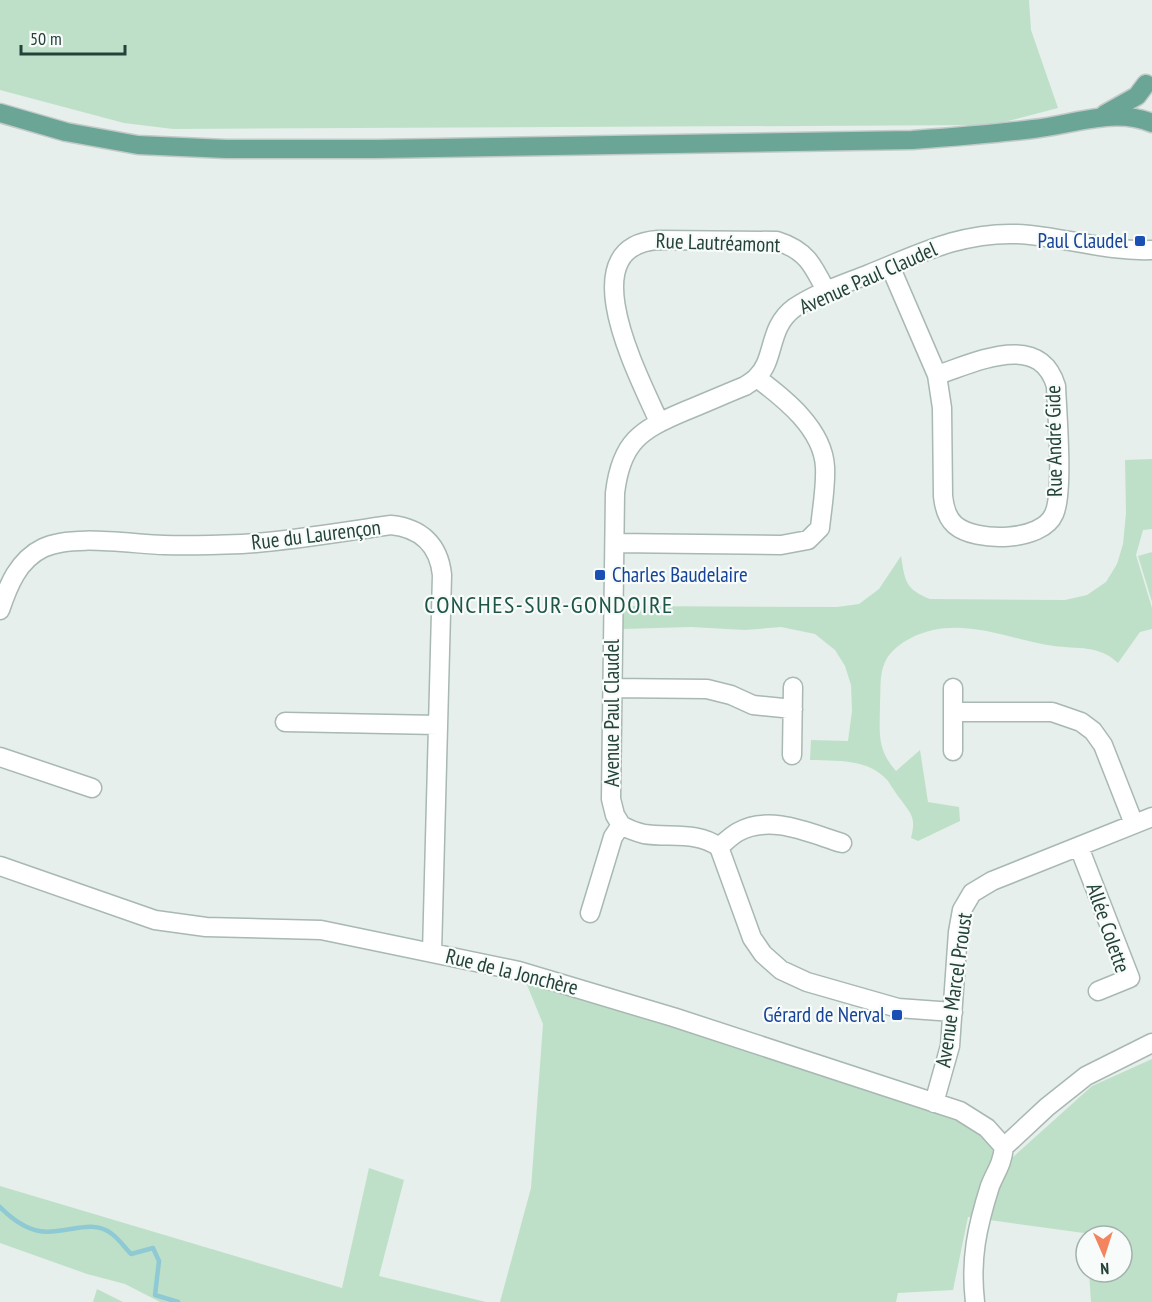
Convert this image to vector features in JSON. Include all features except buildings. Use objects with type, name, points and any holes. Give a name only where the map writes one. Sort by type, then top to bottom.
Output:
[{"type":"main road","points":[[1098,118],[1123,106],[1137,96],[1149,79]]},
{"type":"main road","points":[[1149,79],[1143,98],[1145,111],[1152,123]]},
{"type":"main road","points":[[0,113],[66,132],[138,145],[226,149],[912,140],[1001,133],[1059,126],[1098,118],[1137,117],[1152,123]]},
{"type":"street","name":"Avenue Paul Claudel","points":[[621,825],[615,815],[611,799],[616,484],[623,457],[643,431],[745,386],[757,378],[765,365],[780,322],[794,308],[826,291],[930,248],[973,237],[1015,234],[1051,237],[1109,249],[1152,250]]},
{"type":"street","name":"Rue Lautréamont","points":[[659,422],[621,334],[614,297],[615,269],[621,258],[631,248],[644,241],[658,240],[777,241],[802,253],[814,268],[826,291]]},
{"type":"street","name":"Rue André Gide","points":[[890,266],[937,375],[942,408],[945,509],[954,524],[973,535],[1030,534],[1043,528],[1054,514],[1058,493],[1056,386],[1053,374],[1046,364],[1036,358],[1014,353],[937,375]]},
{"type":"street","points":[[615,543],[781,545],[808,540],[820,528],[825,464],[816,437],[804,419],[780,395],[757,378]]},
{"type":"street","name":"Rue du Laurençon","points":[[0,610],[15,573],[28,558],[57,543],[75,541],[168,545],[242,544],[307,538],[391,525],[404,527],[420,535],[432,546],[441,560],[442,575],[432,953]]},
{"type":"street","points":[[792,755],[793,687]]},
{"type":"street","points":[[612,688],[707,689],[731,695],[753,705],[793,709]]},
{"type":"street","points":[[953,688],[953,751]]},
{"type":"street","points":[[953,712],[1052,712],[1081,722],[1093,731],[1103,745],[1134,824]]},
{"type":"street","points":[[285,722],[438,725]]},
{"type":"street","points":[[0,757],[93,788]]},
{"type":"street","name":"Avenue Marcel Proust","points":[[934,1103],[950,1046],[958,932],[962,910],[972,893],[992,881],[1152,817]]},
{"type":"street","points":[[719,847],[738,832],[759,825],[778,824],[842,843]]},
{"type":"street","points":[[590,913],[613,837],[621,825],[643,834],[709,839],[719,847],[752,938],[763,954],[781,970],[807,982],[898,1008],[952,1012]]},
{"type":"street","name":"Allée Colette","points":[[1079,847],[1130,978],[1098,991]]},
{"type":"street","name":"Rue de la Jonchère","points":[[0,866],[155,920],[206,927],[321,930],[519,971],[673,1017],[960,1112],[987,1128],[1004,1147]]},
{"type":"street","points":[[975,1302],[973,1250],[992,1182],[1002,1163],[1004,1147],[1047,1107],[1086,1076],[1152,1042]]},
{"type":"green space","points":[[0,0],[1029,0],[1031,30],[1058,108],[993,125],[173,129],[124,123],[0,90]]},
{"type":"green space","points":[[1152,459],[1152,529],[1143,530],[1136,555],[1152,608],[1152,629],[1140,632],[1118,663],[1104,653],[1096,651],[1036,643],[964,628],[929,631],[911,638],[903,642],[887,658],[882,672],[880,703],[880,739],[885,755],[896,771],[920,750],[928,802],[959,807],[960,821],[918,841],[911,838],[913,821],[910,813],[888,781],[880,774],[871,768],[852,762],[810,760],[811,740],[848,741],[852,711],[851,685],[845,666],[835,650],[815,634],[781,627],[745,630],[691,627],[623,629],[624,606],[837,607],[859,604],[879,589],[901,556],[905,578],[911,588],[930,599],[1065,600],[1087,595],[1106,582],[1117,564],[1123,544],[1126,513],[1125,460]]},
{"type":"green space","points":[[1152,552],[1152,602],[1138,556]]},
{"type":"green space","points":[[525,980],[936,1108],[984,1133],[1013,1157],[1092,1086],[1152,1059],[1152,1302],[1091,1302],[1090,1284],[1134,1284],[1134,1224],[1074,1224],[1074,1232],[968,1217],[953,1290],[898,1293],[896,1302],[500,1302],[531,1188],[543,1024]]},
{"type":"green space","points":[[369,1168],[404,1180],[379,1276],[486,1302],[160,1302],[125,1284],[87,1274],[0,1243],[0,1186],[342,1288]]},
{"type":"green space","points":[[97,1289],[123,1302],[93,1302]]},
{"type":"waterway","points":[[0,1207],[18,1222],[33,1230],[48,1232],[95,1227],[112,1234],[131,1254],[153,1248],[159,1261],[155,1295],[178,1302]]},
{"type":"place","name":"Paul Claudel","points":[[1140,241]]},
{"type":"place","name":"Charles Baudelaire","points":[[600,575]]},
{"type":"place","name":"Gérard de Nerval","points":[[897,1015]]},
{"type":"district","name":"CONCHES-SUR-GONDOIRE","points":[[549,605]]}]
